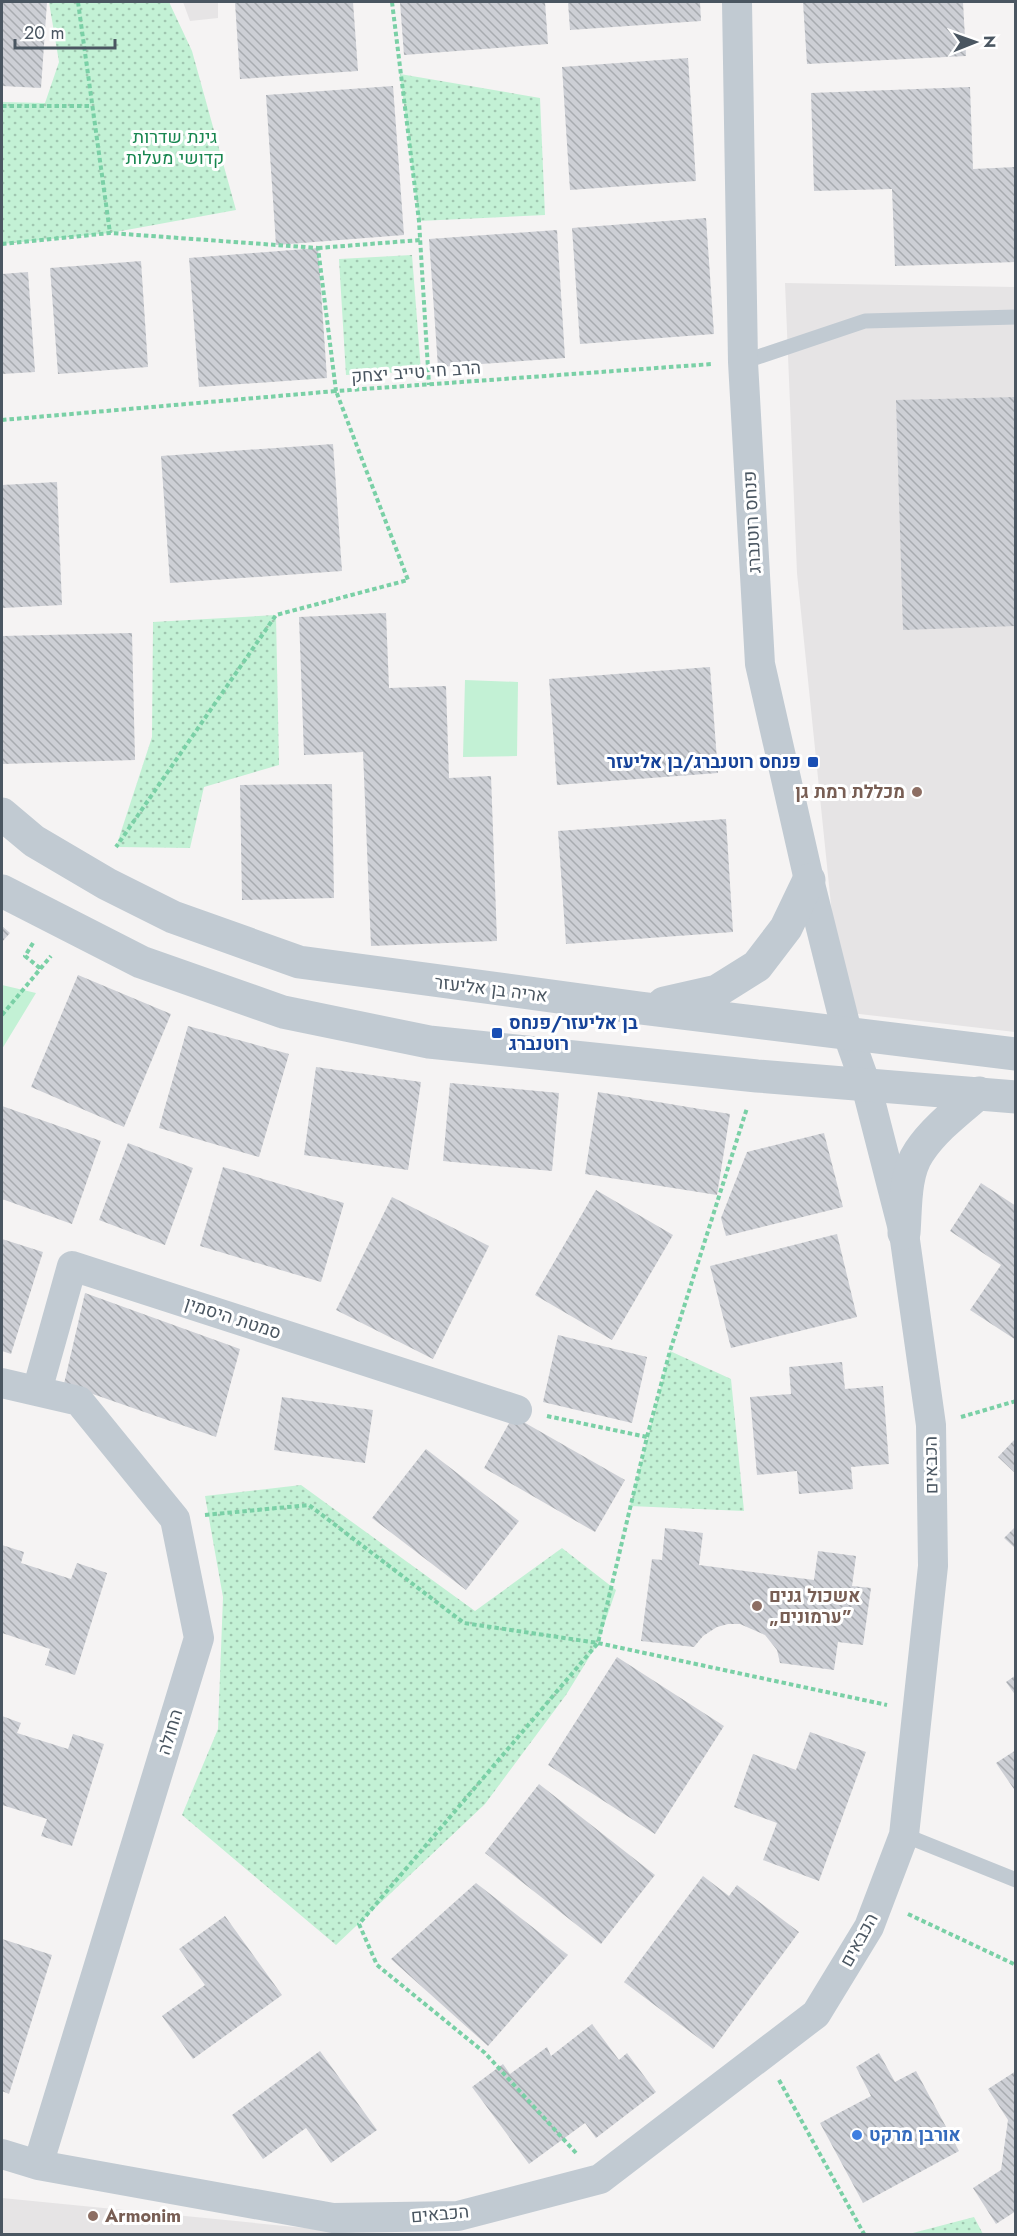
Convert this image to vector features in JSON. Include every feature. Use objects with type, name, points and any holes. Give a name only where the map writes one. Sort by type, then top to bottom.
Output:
[{"type":"street","name":"פנחס רוטנברג","points":[[737,2],[743,362],[760,664],[809,880],[847,1032]]},
{"type":"street","name":"אריה בן אליעזר","points":[[2,814],[34,841],[107,884],[173,917],[299,962],[640,1008],[1016,1054]]},
{"type":"street","points":[[640,1008],[717,991],[757,966],[786,928],[809,880]]},
{"type":"street","points":[[2,891],[141,962],[283,1012],[429,1042],[757,1076],[979,1093],[1016,1098]]},
{"type":"street","name":"הכבאים","points":[[2,2154],[38,2164],[333,2218],[458,2216],[600,2179],[816,2014],[869,1927],[904,1835],[933,1566],[930,1425],[904,1233],[866,1085],[847,1032]]},
{"type":"street","points":[[904,1233],[908,1181],[918,1153],[941,1126],[979,1093]]},
{"type":"street","name":"סמטת היסמין","points":[[37,1391],[72,1266],[517,1410]]},
{"type":"street","name":"החולה","points":[[2,1383],[80,1401],[175,1519],[199,1638],[38,2164]]},
{"type":"lane","points":[[743,362],[865,321],[1016,317]]},
{"type":"lane","points":[[904,1835],[1016,1880]]},
{"type":"path","points":[[78,2],[110,232]]},
{"type":"path","points":[[392,2],[421,240],[429,385]]},
{"type":"path","points":[[2,106],[92,106]]},
{"type":"path","points":[[2,244],[110,232],[318,248],[421,240]]},
{"type":"path","name":"הרב חי טייב יצחק","points":[[318,248],[336,392],[743,362]]},
{"type":"path","points":[[2,420],[336,392],[408,580],[276,615],[116,847]]},
{"type":"path","points":[[2,1015],[51,956]]},
{"type":"path","points":[[600,2179],[485,2053],[377,1965],[359,1924],[598,1643],[647,1437],[670,1352],[757,1076]]},
{"type":"path","points":[[930,1425],[1016,1401]]},
{"type":"path","points":[[517,1410],[647,1437]]},
{"type":"path","points":[[175,1519],[309,1504],[464,1623],[598,1643],[917,1711]]},
{"type":"path","points":[[879,1901],[1016,1965]]},
{"type":"path","points":[[764,2053],[864,2235]]},
{"type":"shaded area","points":[[183,2],[218,2],[218,18],[190,21]]},
{"type":"shaded area","name":"מכללת רמת גן","points":[[785,283],[1015,287],[1015,1032],[842,1012],[797,573]]},
{"type":"shaded area","name":"Armonim","points":[[2,2198],[366,2234],[2,2234]]},
{"type":"green space","name":"גינת שדרות קדושי מעלות","points":[[49,2],[169,2],[192,51],[236,210],[110,233],[2,244],[2,102],[45,103],[59,62]]},
{"type":"green space","points":[[400,74],[540,98],[545,215],[419,221]]},
{"type":"green space","points":[[412,255],[421,371],[346,375],[339,259]]},
{"type":"green space","points":[[276,615],[279,765],[204,787],[190,848],[116,847],[152,737],[153,622]]},
{"type":"green space","points":[[465,680],[518,682],[517,756],[463,757]]},
{"type":"green space","points":[[2,985],[36,993],[2,1049]]},
{"type":"green space","points":[[670,1351],[731,1379],[744,1511],[630,1506]]},
{"type":"green space","points":[[301,1485],[475,1611],[562,1548],[616,1590],[598,1643],[566,1695],[485,1804],[336,1945],[182,1815],[218,1729],[223,1597],[205,1496]]},
{"type":"green space","points":[[974,2217],[983,2234],[909,2234]]},
{"type":"building","points":[[2,2],[47,2],[41,88],[2,86]]},
{"type":"building","points":[[235,2],[353,2],[358,71],[240,79]]},
{"type":"building","points":[[400,2],[545,2],[548,44],[404,55]]},
{"type":"building","points":[[568,2],[700,2],[701,21],[570,30]]},
{"type":"building","points":[[803,2],[963,2],[966,56],[807,64]]},
{"type":"building","points":[[688,58],[696,181],[570,190],[562,67]]},
{"type":"building","points":[[393,86],[404,235],[276,245],[266,95]]},
{"type":"building","points":[[970,87],[973,169],[1016,167],[1016,262],[895,266],[892,189],[814,191],[811,93]]},
{"type":"building","points":[[706,218],[714,334],[580,344],[572,228]]},
{"type":"building","points":[[557,230],[565,358],[438,367],[429,239]]},
{"type":"building","points":[[318,248],[327,378],[199,387],[189,258]]},
{"type":"building","points":[[141,261],[148,367],[58,374],[50,268]]},
{"type":"building","points":[[28,272],[35,372],[2,374],[2,274]]},
{"type":"building","points":[[1016,397],[1016,626],[903,630],[896,400]]},
{"type":"building","points":[[333,444],[342,571],[170,583],[161,456]]},
{"type":"building","points":[[57,482],[62,605],[2,608],[2,485]]},
{"type":"building","points":[[386,613],[389,688],[446,686],[449,778],[491,776],[497,941],[371,946],[363,752],[304,755],[299,617]]},
{"type":"building","points":[[132,633],[135,760],[2,764],[2,636]]},
{"type":"building","points":[[710,667],[718,773],[557,785],[549,679]]},
{"type":"building","points":[[332,784],[334,898],[242,900],[240,785]]},
{"type":"building","points":[[726,819],[733,932],[566,944],[558,831]]},
{"type":"building","points":[[2,926],[10,933],[2,942]]},
{"type":"building","points":[[78,975],[171,1014],[124,1127],[31,1087]]},
{"type":"building","points":[[188,1026],[289,1054],[259,1157],[159,1128]]},
{"type":"building","points":[[316,1067],[421,1082],[408,1170],[304,1155]]},
{"type":"building","points":[[450,1083],[559,1093],[552,1171],[443,1161]]},
{"type":"building","points":[[598,1092],[730,1114],[717,1195],[585,1174]]},
{"type":"building","points":[[2,1106],[101,1141],[72,1224],[2,1199]]},
{"type":"building","points":[[824,1133],[843,1207],[726,1236],[721,1218],[747,1152]]},
{"type":"building","points":[[128,1143],[193,1168],[165,1245],[99,1220]]},
{"type":"building","points":[[223,1167],[344,1203],[321,1282],[200,1246]]},
{"type":"building","points":[[981,1183],[1016,1206],[1016,1340],[970,1310],[1001,1265],[950,1231]]},
{"type":"building","points":[[596,1190],[673,1235],[612,1340],[535,1295]]},
{"type":"building","points":[[392,1197],[489,1246],[433,1359],[336,1310]]},
{"type":"building","points":[[837,1234],[857,1317],[731,1348],[710,1266]]},
{"type":"building","points":[[2,1239],[43,1252],[11,1354],[2,1351]]},
{"type":"building","points":[[85,1293],[240,1349],[216,1437],[64,1384]]},
{"type":"building","points":[[558,1335],[647,1357],[632,1423],[543,1402]]},
{"type":"building","points":[[842,1362],[845,1389],[883,1386],[889,1464],[851,1467],[853,1489],[799,1494],[797,1471],[757,1475],[750,1397],[791,1394],[789,1367]]},
{"type":"building","points":[[282,1397],[373,1410],[365,1463],[274,1450]]},
{"type":"building","points":[[513,1416],[625,1480],[595,1532],[484,1468]]},
{"type":"building","points":[[1016,1438],[1016,1474],[998,1457]]},
{"type":"building","points":[[426,1449],[519,1521],[466,1590],[372,1518]]},
{"type":"building","points":[[1016,1526],[1016,1549],[1004,1538]]},
{"type":"building","name":"אשכול גנים „ערמונים”","points":[[665,1528],[703,1533],[699,1565],[814,1580],[818,1551],[856,1556],[852,1586],[871,1588],[863,1645],[838,1642],[834,1670],[780,1663],[777,1650],[765,1635],[740,1624],[717,1627],[703,1636],[694,1647],[641,1641],[652,1559],[662,1560]]},
{"type":"building","points":[[2,1545],[24,1552],[21,1563],[71,1579],[77,1563],[107,1573],[75,1675],[45,1665],[50,1649],[2,1633]]},
{"type":"building","points":[[617,1657],[724,1726],[655,1834],[548,1765]]},
{"type":"building","points":[[1016,1675],[1016,1696],[1006,1682]]},
{"type":"building","points":[[2,1716],[21,1723],[17,1733],[68,1749],[73,1734],[104,1744],[72,1846],[41,1836],[47,1819],[2,1805]]},
{"type":"building","points":[[810,1732],[866,1752],[819,1881],[763,1860],[777,1823],[734,1807],[753,1754],[796,1770]]},
{"type":"building","points":[[1016,1750],[1016,1792],[996,1763]]},
{"type":"building","points":[[539,1784],[655,1875],[601,1944],[485,1853]]},
{"type":"building","points":[[703,1876],[729,1896],[737,1885],[799,1932],[713,2049],[624,1982]]},
{"type":"building","points":[[476,1883],[568,1955],[488,2046],[391,1959]]},
{"type":"building","points":[[225,1916],[282,1995],[193,2059],[162,2016],[205,1985],[179,1949]]},
{"type":"building","points":[[2,1939],[52,1955],[9,2094],[2,2091]]},
{"type":"building","points":[[592,2024],[619,2060],[627,2053],[656,2092],[596,2138],[585,2123],[529,2164],[472,2087],[503,2064],[510,2074],[547,2047],[551,2056]]},
{"type":"building","points":[[320,2051],[377,2130],[331,2163],[306,2128],[263,2159],[232,2115]]},
{"type":"building","points":[[879,2053],[895,2082],[916,2071],[959,2151],[863,2203],[820,2123],[871,2096],[856,2067]]},
{"type":"building","points":[[1016,2071],[1016,2211],[996,2224],[973,2188],[1001,2170],[1008,2120],[988,2089]]},
{"type":"place","name":"פנחס רוטנברג/בן אליעזר","points":[[813,762]]},
{"type":"place","name":"מכללת רמת גן","points":[[917,792]]},
{"type":"place","name":"בן אליעזר/פנחס רוטנברג","points":[[497,1033]]},
{"type":"place","name":"אשכול גנים „ערמונים”","points":[[757,1606]]},
{"type":"place","name":"אורבן מרקט","points":[[857,2135]]},
{"type":"place","name":"Armonim","points":[[93,2216]]}]
